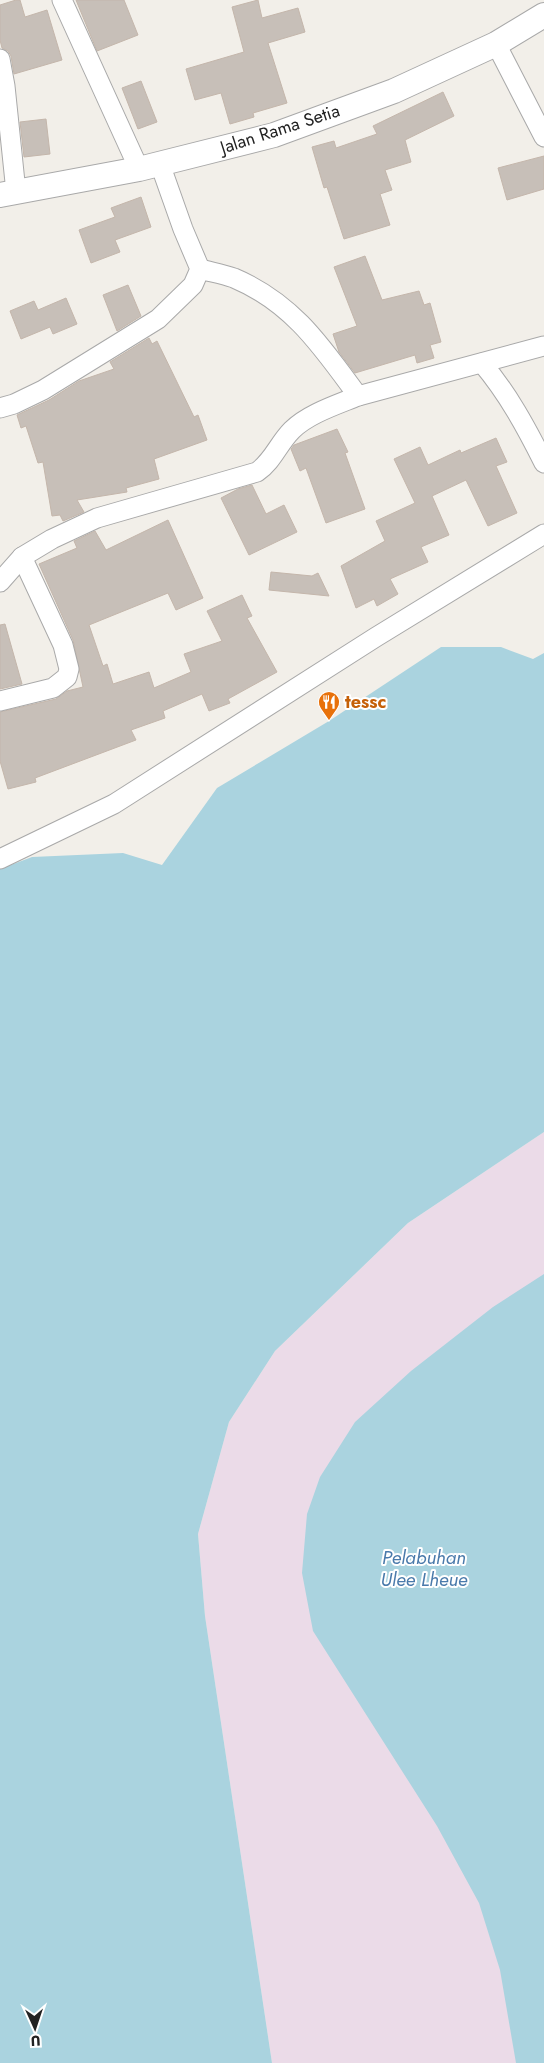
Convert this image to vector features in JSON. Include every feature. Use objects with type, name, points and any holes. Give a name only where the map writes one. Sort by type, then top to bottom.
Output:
[{"type":"street","points":[[0,408],[43,390],[158,319],[193,285],[200,269],[183,229],[62,0]]},
{"type":"street","name":"Jalan Rama Setia","points":[[8,193],[150,167],[274,135],[394,91],[496,44],[544,16]]},
{"type":"street","points":[[496,44],[544,137]]},
{"type":"street","points":[[0,59],[6,86],[8,193]]},
{"type":"street","points":[[200,269],[232,278],[279,303],[299,321],[322,348],[358,396]]},
{"type":"street","points":[[0,582],[22,557],[97,518],[257,472],[267,465],[293,429],[309,418],[358,396],[544,346]]},
{"type":"street","points":[[482,363],[501,386],[517,410],[544,463]]},
{"type":"street","points":[[0,859],[114,804],[376,637],[544,534]]},
{"type":"street","points":[[0,701],[53,688],[67,677],[68,670],[63,645],[22,557]]},
{"type":"shaded area","points":[[544,1132],[544,2063],[272,2063],[205,1616],[198,1534],[229,1422],[275,1351],[408,1223]]},
{"type":"water","points":[[441,647],[501,647],[533,659],[544,653],[544,1132],[408,1223],[275,1351],[229,1422],[198,1534],[205,1616],[272,2063],[0,2063],[0,869],[32,857],[123,853],[162,865],[217,788],[329,721]]},
{"type":"water","name":"Pelabuhan Ulee Lheue","points":[[544,1274],[544,2063],[516,2063],[500,1970],[479,1903],[437,1826],[313,1631],[302,1573],[307,1514],[320,1477],[355,1422],[411,1371],[493,1307]]},
{"type":"building","points":[[20,0],[25,17],[47,10],[62,60],[14,74],[11,56],[8,51],[2,48],[0,40],[0,5]]},
{"type":"building","points":[[76,0],[124,0],[138,35],[97,51]]},
{"type":"building","points":[[258,0],[262,18],[298,8],[305,32],[268,43],[287,103],[253,113],[254,117],[230,124],[221,93],[195,100],[186,69],[244,52],[232,7]]},
{"type":"building","points":[[141,81],[157,122],[138,129],[122,88]]},
{"type":"building","points":[[443,92],[454,116],[405,140],[411,162],[385,170],[392,190],[380,194],[390,225],[344,239],[327,187],[324,188],[312,147],[334,141],[336,148],[377,134],[373,126]]},
{"type":"building","points":[[46,119],[50,154],[24,157],[20,122]]},
{"type":"building","points":[[544,156],[544,189],[507,200],[498,168]]},
{"type":"building","points":[[141,197],[151,227],[115,240],[120,252],[91,263],[79,230],[115,217],[111,208]]},
{"type":"building","points":[[365,256],[382,300],[419,291],[424,305],[430,303],[441,342],[430,345],[434,358],[417,363],[415,355],[355,373],[339,352],[333,334],[357,326],[334,267]]},
{"type":"building","points":[[128,285],[141,316],[117,331],[103,295]]},
{"type":"building","points":[[66,298],[77,324],[53,334],[50,327],[21,339],[10,311],[34,301],[38,310]]},
{"type":"building","points":[[149,338],[152,344],[157,341],[194,417],[198,415],[207,440],[154,459],[159,479],[126,488],[127,492],[77,500],[84,512],[63,521],[60,515],[52,516],[43,462],[38,463],[26,426],[21,428],[17,415],[49,400],[79,381],[114,369],[110,362]]},
{"type":"building","points":[[337,429],[348,452],[345,453],[365,509],[326,523],[306,468],[300,471],[291,449],[294,445]]},
{"type":"building","points":[[496,438],[507,462],[496,466],[517,513],[488,526],[466,480],[432,496],[449,535],[421,547],[428,562],[390,579],[398,594],[377,606],[374,599],[356,608],[341,566],[385,541],[376,521],[415,503],[394,459],[420,447],[428,465],[460,450],[461,453]]},
{"type":"building","points":[[252,485],[266,514],[284,505],[297,532],[249,555],[221,498],[238,489]]},
{"type":"building","points":[[168,520],[203,598],[176,610],[168,593],[89,625],[103,666],[107,664],[113,684],[149,672],[154,688],[191,672],[184,654],[222,641],[207,611],[242,595],[252,616],[247,618],[277,672],[228,699],[230,703],[209,711],[202,694],[163,711],[165,718],[131,730],[136,740],[35,778],[36,782],[8,789],[0,761],[0,712],[56,699],[67,691],[83,687],[73,640],[39,564],[77,548],[74,541],[95,531],[106,550]]},
{"type":"building","points":[[271,572],[312,576],[318,573],[329,596],[269,590]]},
{"type":"building","points":[[5,624],[22,684],[0,689],[0,625]]},
{"type":"place","name":"tessc","points":[[329,721]]}]
